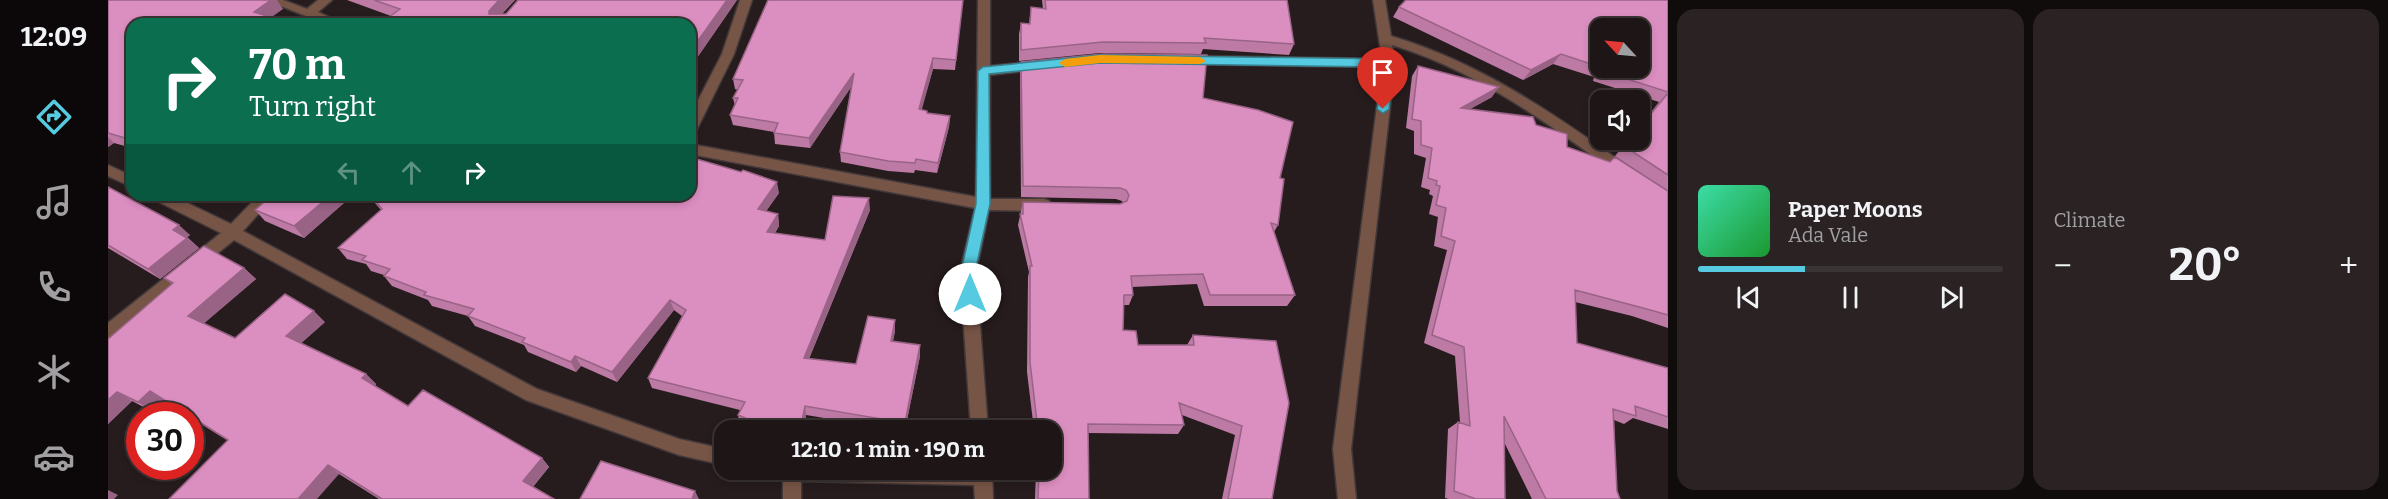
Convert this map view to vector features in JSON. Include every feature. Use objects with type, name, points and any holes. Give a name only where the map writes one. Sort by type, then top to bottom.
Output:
[{"type":"street","points":[[272,0],[322,18]]},
{"type":"street","points":[[309,13],[326,0]]},
{"type":"street","points":[[696,117],[728,54],[746,0]]},
{"type":"street","points":[[979,420],[968,272],[983,204],[984,0]]},
{"type":"street","points":[[1347,499],[1342,449],[1389,63],[1379,0]]},
{"type":"street","points":[[1386,39],[1413,45],[1472,71],[1637,180]]},
{"type":"street","points":[[1170,60],[1389,63]]},
{"type":"street","points":[[983,71],[1054,64]]},
{"type":"street","points":[[696,150],[983,204],[1060,206]]},
{"type":"street","points":[[108,171],[126,179]]},
{"type":"street","points":[[170,201],[233,232],[532,395],[679,447],[714,455]]},
{"type":"street","points":[[108,332],[233,232],[262,201]]},
{"type":"street","points":[[788,480],[792,499]]},
{"type":"street","points":[[983,480],[984,499]]},
{"type":"building","points":[[108,0],[271,0],[254,12],[273,18],[126,18],[126,138],[108,133]]},
{"type":"building","points":[[374,0],[499,0],[489,14],[506,14],[518,0],[727,0],[696,44],[696,18],[389,17],[400,9]]},
{"type":"building","points":[[768,0],[963,0],[956,60],[933,58],[919,109],[927,113],[950,116],[938,163],[916,159],[915,163],[888,161],[840,152],[854,73],[809,138],[774,133],[778,123],[730,115],[738,98],[733,98],[743,80],[733,79]]},
{"type":"building","points":[[1045,0],[1287,0],[1294,44],[1204,38],[1206,43],[1103,42],[1021,50],[1021,23],[1030,24],[1031,7],[1046,9]]},
{"type":"building","points":[[1406,0],[1668,0],[1668,92],[1624,78],[1650,78],[1650,18],[1590,18],[1590,64],[1561,54],[1531,70],[1399,7]]},
{"type":"building","points":[[1103,54],[1207,55],[1203,98],[1258,110],[1293,122],[1280,178],[1284,179],[1278,225],[1271,223],[1295,295],[1210,295],[1203,274],[1131,276],[1133,295],[1124,295],[1123,330],[1136,331],[1138,345],[1194,345],[1193,335],[1276,341],[1289,403],[1272,499],[1228,499],[1242,426],[1179,403],[1184,425],[1088,424],[1089,499],[1038,499],[1039,480],[1062,480],[1062,420],[1037,420],[1030,362],[1030,266],[1032,266],[1020,214],[1023,214],[1023,202],[1120,204],[1127,201],[1129,195],[1126,190],[1120,188],[1023,186],[1021,62]]},
{"type":"building","points":[[1418,66],[1499,87],[1461,108],[1533,117],[1536,125],[1567,134],[1567,147],[1610,162],[1615,157],[1668,191],[1668,315],[1575,290],[1577,343],[1668,368],[1668,417],[1635,406],[1636,416],[1613,409],[1617,491],[1620,499],[1546,499],[1504,416],[1505,499],[1476,499],[1454,491],[1458,422],[1470,426],[1464,347],[1432,335],[1455,241],[1441,236],[1446,208],[1436,205],[1440,186],[1436,185],[1437,181],[1428,178],[1432,148],[1421,145],[1421,121],[1412,119]]},
{"type":"building","points":[[1668,93],[1668,175],[1630,150],[1650,150],[1650,115]]},
{"type":"building","points":[[696,159],[741,172],[743,170],[777,182],[758,209],[778,214],[767,232],[825,240],[833,196],[869,198],[804,358],[856,364],[868,316],[895,320],[891,341],[920,345],[906,420],[887,420],[805,406],[802,420],[750,420],[738,415],[745,402],[648,378],[686,310],[670,300],[612,372],[575,356],[571,362],[522,342],[525,338],[468,316],[474,309],[424,295],[426,292],[384,276],[390,269],[362,260],[366,256],[338,248],[382,209],[375,201],[696,201]]},
{"type":"building","points":[[108,187],[126,197],[126,201],[134,201],[179,225],[173,230],[187,238],[148,269],[108,245]]},
{"type":"building","points":[[265,201],[324,201],[294,226],[255,210]]},
{"type":"building","points":[[204,246],[244,268],[188,316],[235,338],[285,294],[314,311],[286,336],[366,374],[362,378],[408,406],[423,390],[542,458],[523,481],[554,499],[382,499],[328,465],[298,499],[169,499],[188,480],[204,480],[204,464],[228,440],[204,425],[204,402],[168,402],[150,391],[138,402],[117,392],[108,400],[108,339],[173,283],[164,278]]},
{"type":"building","points":[[601,461],[695,491],[692,499],[580,499]]},
{"type":"slow traffic","points":[[1065,63],[1100,59],[1200,61]]},
{"type":"route","points":[[970,294],[968,272],[983,204],[983,71],[1100,59],[1389,63],[1383,109]]}]
